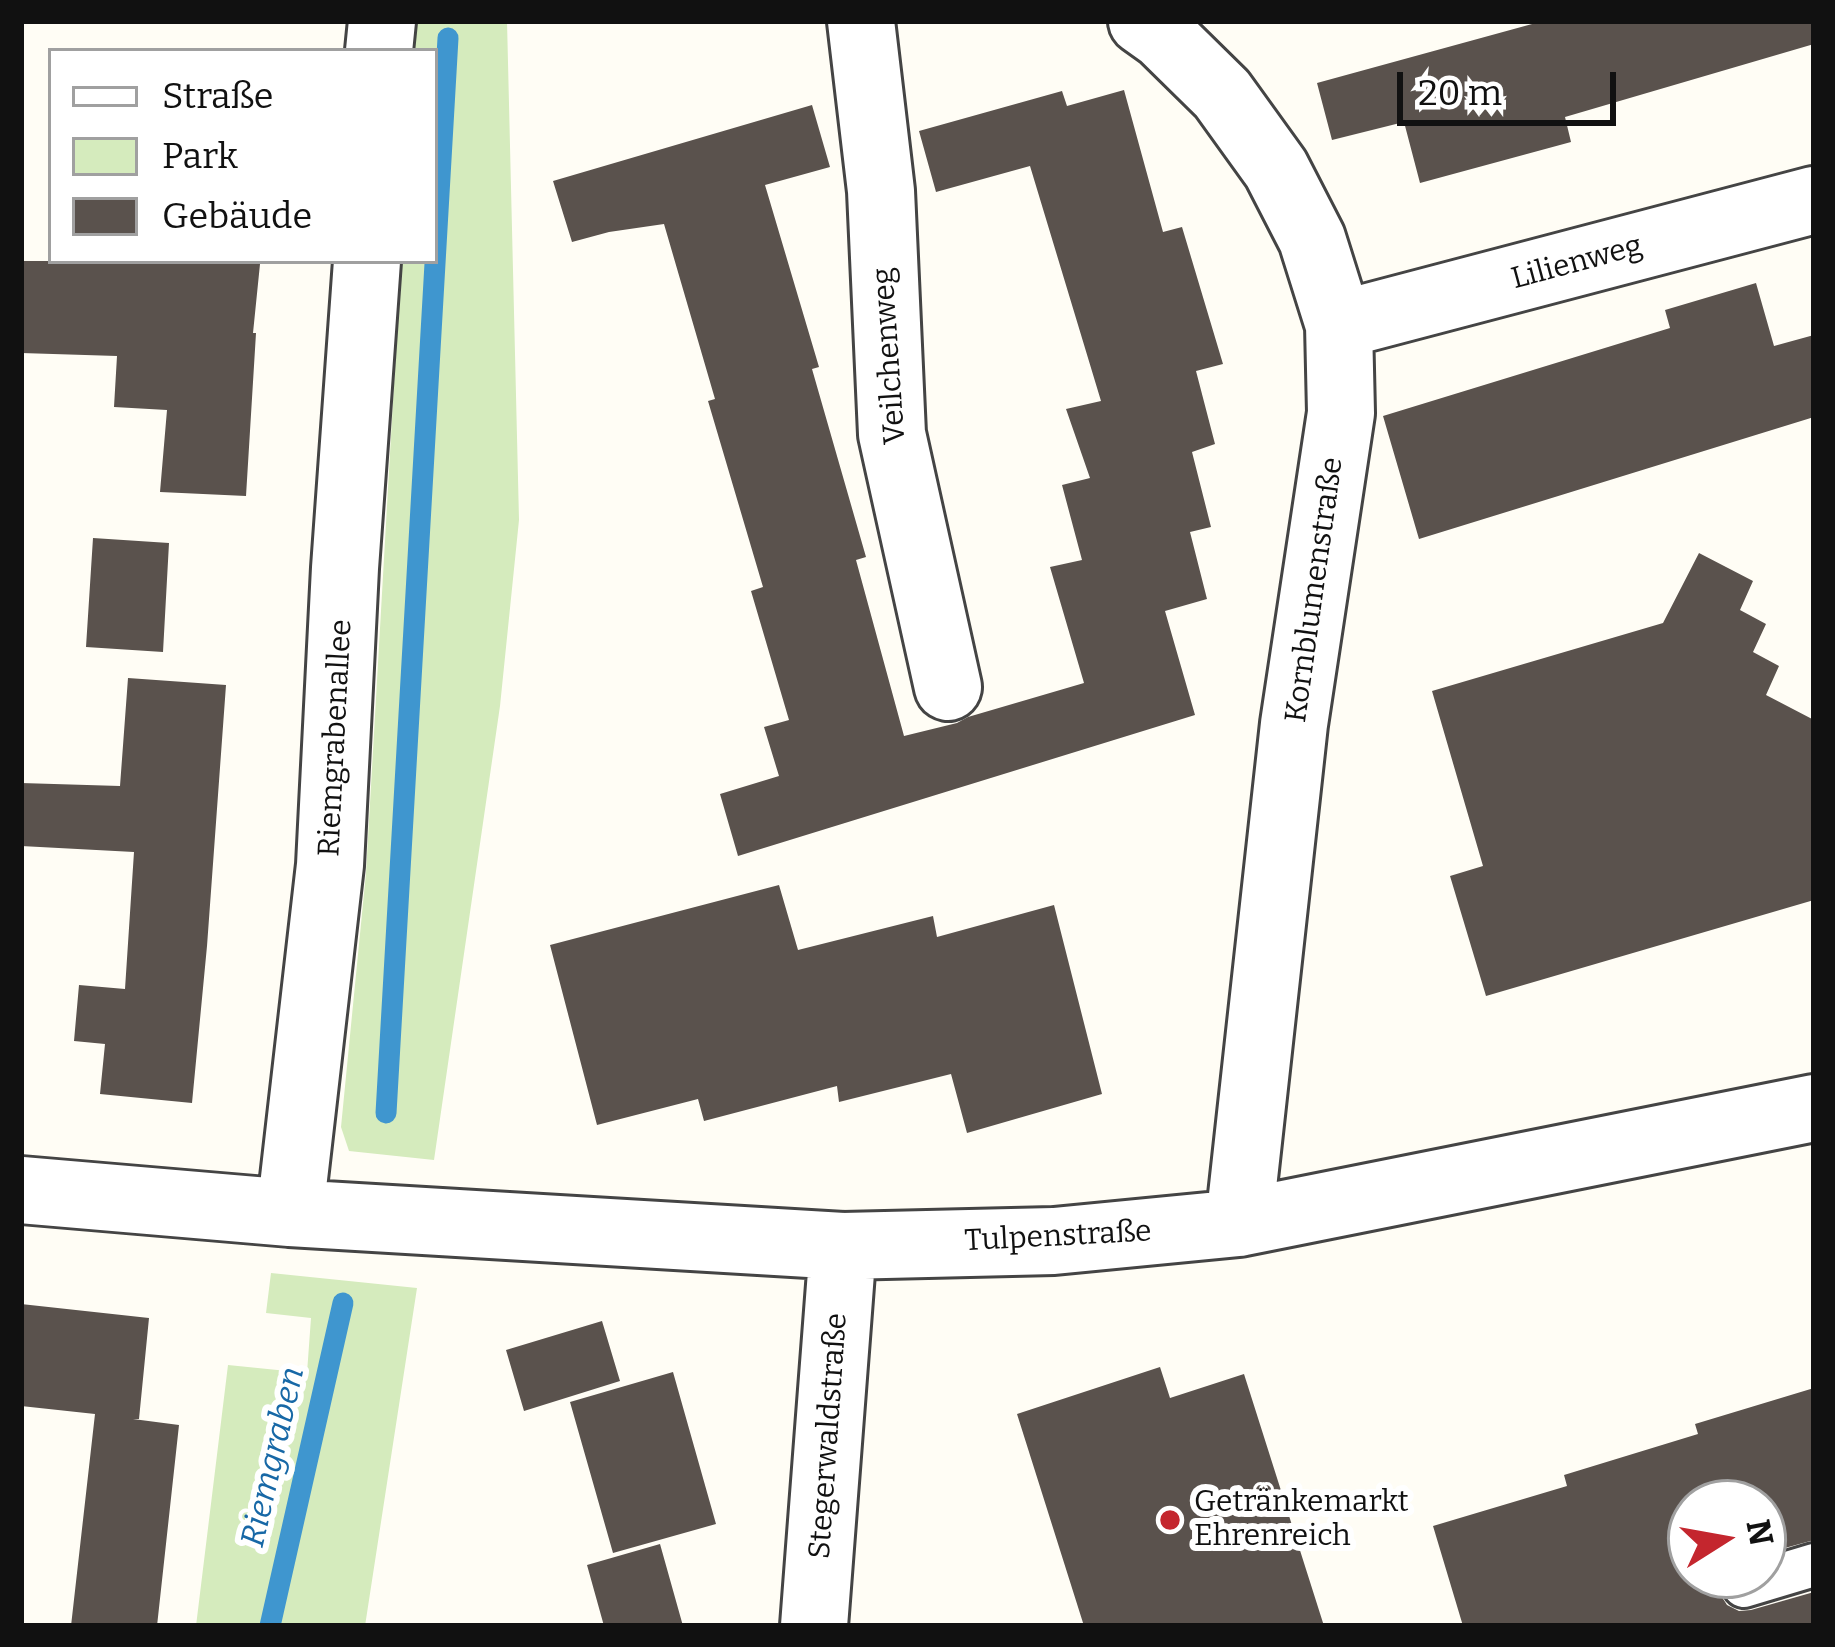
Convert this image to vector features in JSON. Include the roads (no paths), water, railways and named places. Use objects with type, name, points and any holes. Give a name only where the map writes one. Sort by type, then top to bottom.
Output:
[{"type":"street","name":"Veilchenweg","points":[[861,21],[881,191],[892,434],[948,687]]},
{"type":"street","name":"Kornblumenstraße","points":[[1142,21],[1222,94],[1276,169],[1312,238],[1339,326],[1341,413],[1294,724],[1239,1223]]},
{"type":"street","name":"Lilienweg","points":[[1339,326],[1814,200]]},
{"type":"street","name":"Riemgrabenallee","points":[[290,1213],[330,865],[344,568],[367,264]]},
{"type":"street","name":"Tulpenstraße","points":[[21,1190],[290,1213],[843,1246],[1054,1241],[1239,1223],[1814,1108]]},
{"type":"street","name":"Stegerwaldstraße","points":[[814,1626],[843,1246]]},
{"type":"waterway","points":[[438,211],[448,38]]},
{"type":"waterway","points":[[386,1113],[435,264]]},
{"type":"waterway","name":"Riemgraben","points":[[270,1626],[343,1303]]},
{"type":"place","name":"Getränkemarkt Ehrenreich","points":[[1170,1520]]}]
